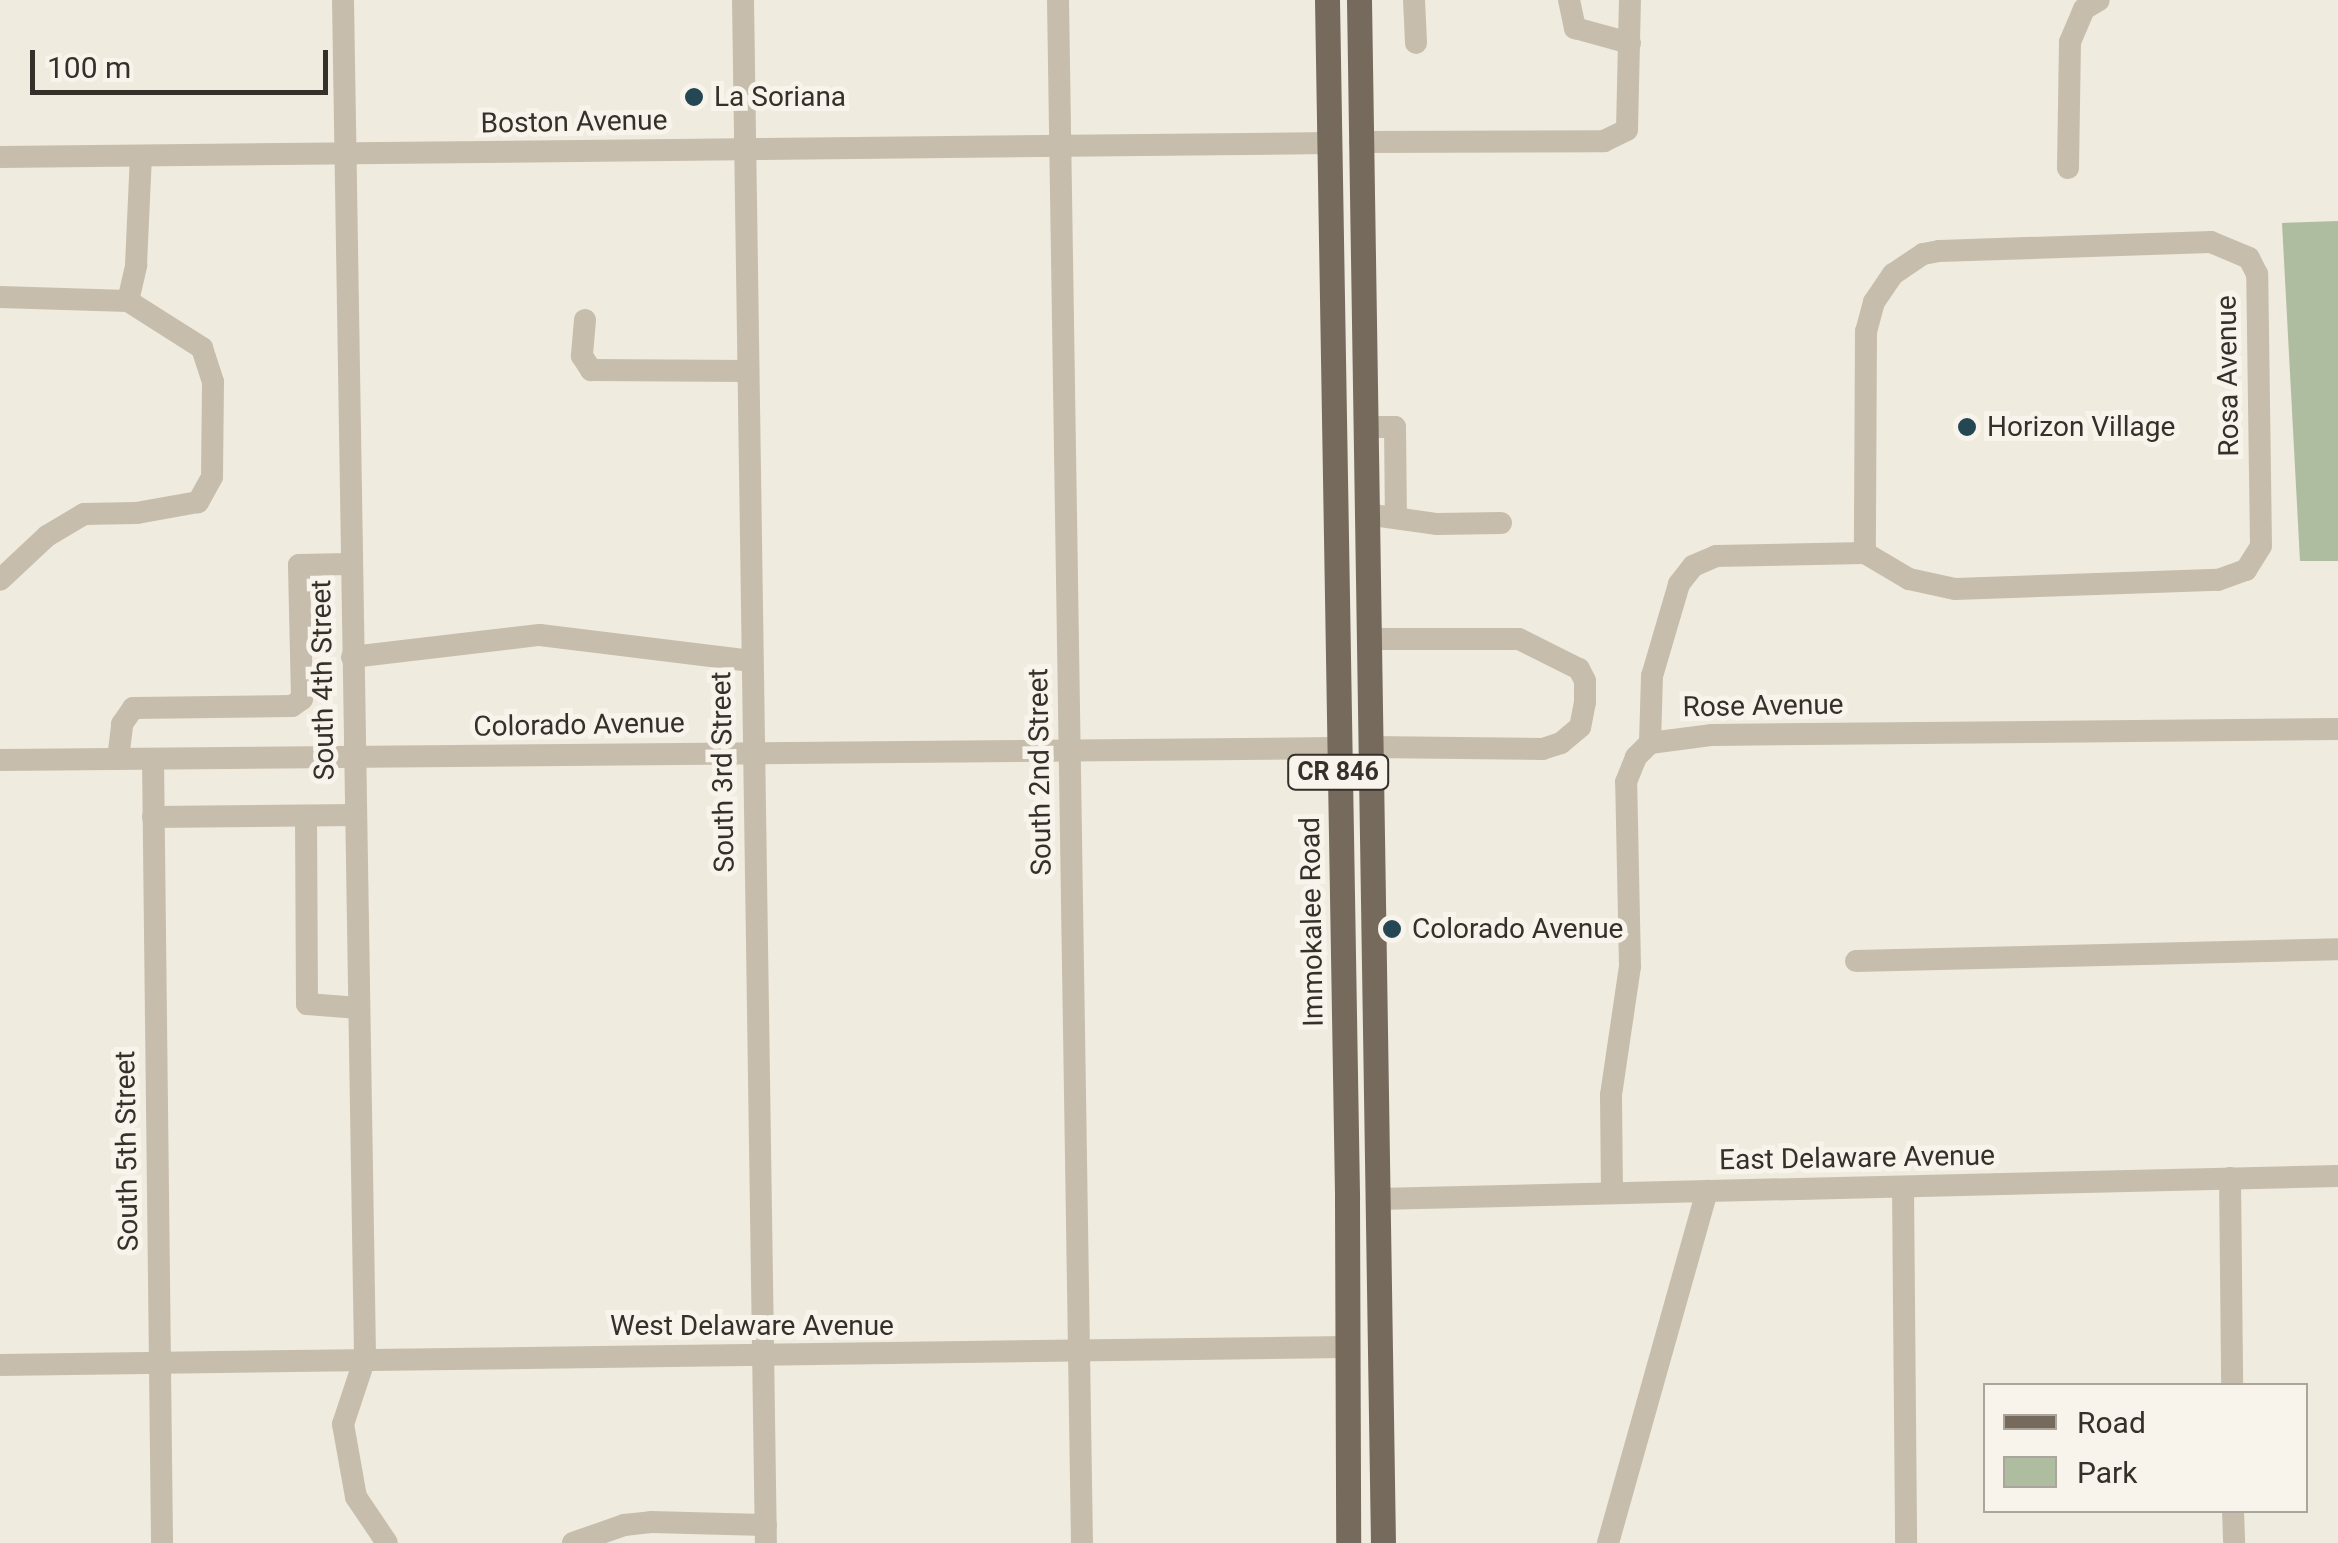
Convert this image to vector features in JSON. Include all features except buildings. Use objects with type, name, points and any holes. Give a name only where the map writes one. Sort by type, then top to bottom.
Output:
[{"type":"main road","name":"Immokalee Road","points":[[1327,0],[1347,1199],[1348,1543]]},
{"type":"main road","name":"CR 846","points":[[1358,0],[1382,1543]]},
{"type":"main road","points":[[1329,143],[1360,142]]},
{"type":"main road","points":[[1338,748],[1371,747]]},
{"type":"main road","points":[[1347,1199],[1377,1199]]},
{"type":"main road","points":[[1345,1347],[1380,1347]]},
{"type":"street","name":"South 4th Street","points":[[344,0],[365,1358],[343,1424],[346,1461],[356,1497],[387,1543]]},
{"type":"street","name":"South 3rd Street","points":[[743,0],[766,1534]]},
{"type":"street","name":"South 2nd Street","points":[[1058,0],[1082,1543]]},
{"type":"street","points":[[1414,0],[1416,43]]},
{"type":"street","points":[[1568,0],[1575,28],[1630,43]]},
{"type":"street","points":[[1360,142],[1604,141],[1627,130],[1630,0]]},
{"type":"street","points":[[2068,168],[2070,42],[2084,9],[2099,0]]},
{"type":"street","name":"Boston Avenue","points":[[0,157],[1329,143]]},
{"type":"street","points":[[128,301],[136,265],[141,156]]},
{"type":"street","name":"Rosa Avenue","points":[[2211,242],[2249,258],[2257,274],[2261,546],[2246,570],[2218,580],[1954,590],[1909,578],[1865,553],[1866,331],[1874,302],[1893,274],[1922,254],[1939,251],[2211,242]]},
{"type":"street","points":[[0,297],[128,301],[202,348],[213,382],[212,477],[198,502],[188,507],[84,514],[48,536],[0,580]]},
{"type":"street","points":[[585,320],[582,356],[591,370],[748,371]]},
{"type":"street","points":[[1365,426],[1395,427],[1396,516]]},
{"type":"street","points":[[1366,514],[1437,524],[1501,523]]},
{"type":"street","points":[[1650,743],[1652,676],[1679,584],[1693,566],[1716,556],[1865,553]]},
{"type":"street","points":[[118,760],[122,724],[133,708],[292,706],[302,699],[300,565],[350,564]]},
{"type":"street","points":[[352,657],[540,634],[751,660]]},
{"type":"street","points":[[1369,639],[1518,639],[1578,668],[1585,681],[1586,702],[1580,727],[1561,743],[1543,748],[1371,747]]},
{"type":"street","name":"Rose Avenue","points":[[1612,1193],[1611,1095],[1629,976],[1626,782],[1636,757],[1650,743],[1712,735],[2338,729]]},
{"type":"street","name":"Colorado Avenue","points":[[0,760],[1338,748]]},
{"type":"street","name":"South 5th Street","points":[[153,759],[162,1543]]},
{"type":"street","points":[[154,817],[355,815]]},
{"type":"street","points":[[306,816],[307,1004],[359,1008]]},
{"type":"street","points":[[1856,961],[2338,949]]},
{"type":"street","name":"East Delaware Avenue","points":[[1377,1199],[2338,1176]]},
{"type":"street","points":[[2230,1178],[2232,1383]]},
{"type":"street","points":[[1903,1187],[1906,1543]]},
{"type":"street","points":[[1608,1543],[1707,1191]]},
{"type":"street","name":"West Delaware Avenue","points":[[0,1365],[365,1358],[1079,1354],[1345,1347]]},
{"type":"street","points":[[2233,1513],[2234,1543]]},
{"type":"street","points":[[572,1543],[638,1524],[766,1534]]},
{"type":"green space","points":[[2338,221],[2338,561],[2300,561],[2282,223]]},
{"type":"place","name":"La Soriana","points":[[694,97]]},
{"type":"place","name":"Horizon Village","points":[[1967,427]]},
{"type":"place","name":"Colorado Avenue","points":[[1392,929]]}]
